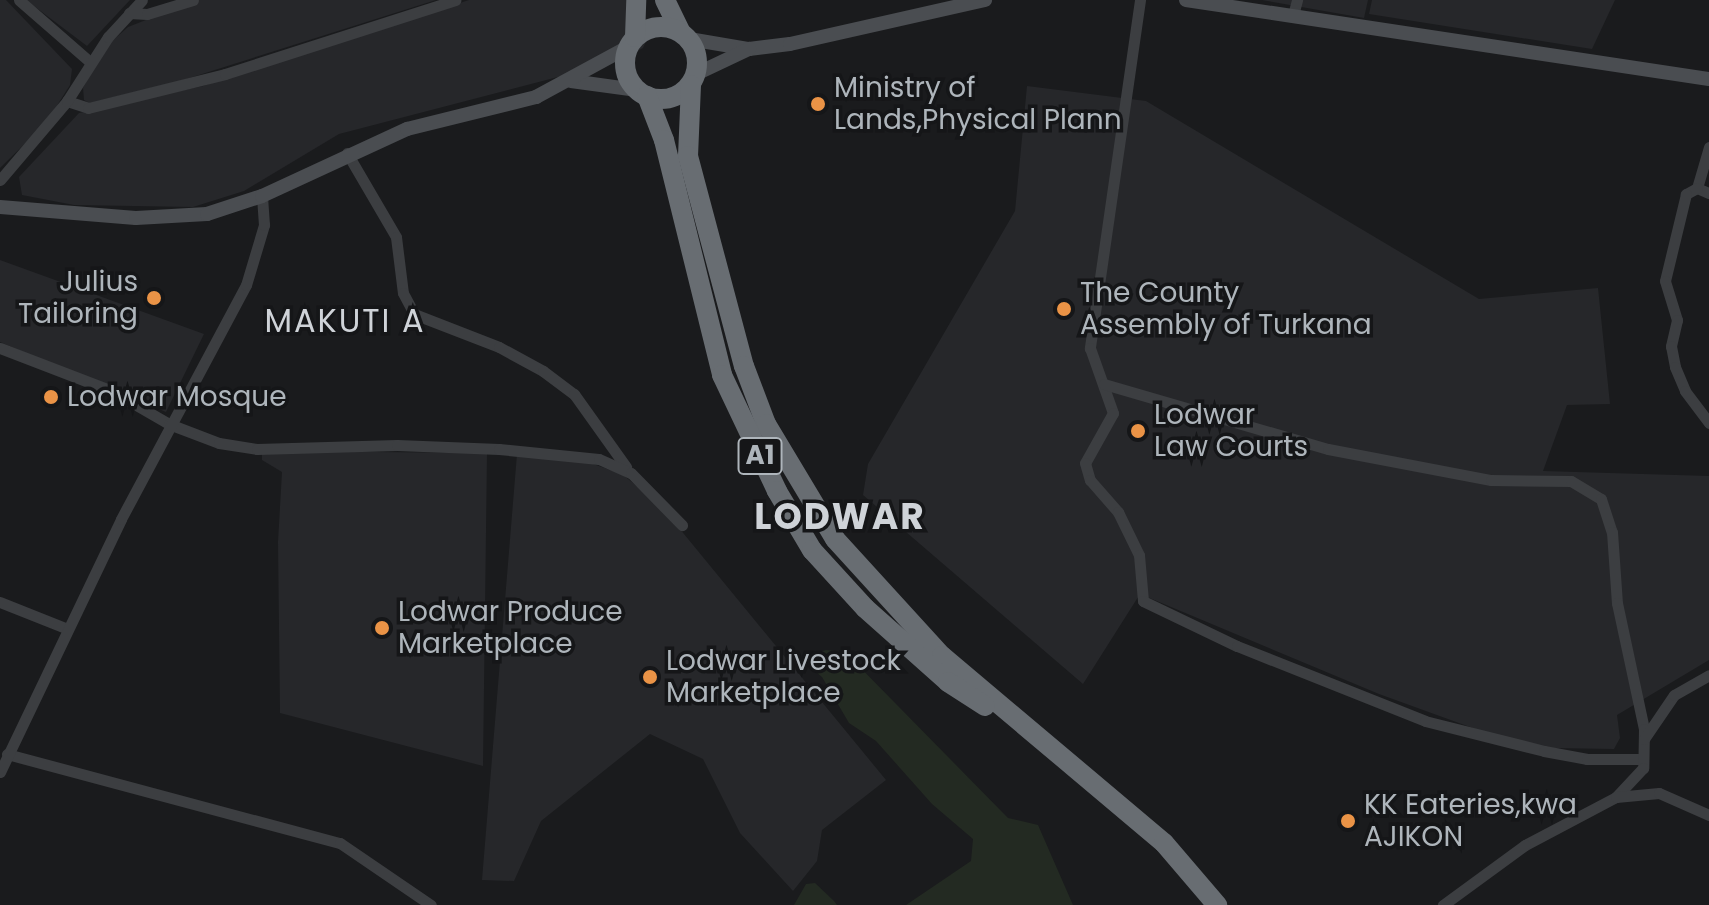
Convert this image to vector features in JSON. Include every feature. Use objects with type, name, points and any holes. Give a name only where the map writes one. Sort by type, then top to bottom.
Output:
[{"type":"highway","name":"A1","points":[[636,0],[632,42],[625,70],[642,93],[664,140],[722,375],[777,491],[812,550],[865,608],[948,682],[1017,723]]},
{"type":"highway","name":"A1","points":[[665,0],[696,50],[688,156],[755,395],[766,424],[835,539],[893,608],[1017,723],[1164,843],[1217,905]]},
{"type":"highway","points":[[632,42],[656,27],[685,35]]},
{"type":"highway","points":[[642,93],[670,98],[694,80]]},
{"type":"street","points":[[19,0],[89,61]]},
{"type":"street","points":[[30,12],[39,0]]},
{"type":"street","points":[[0,180],[67,101],[89,61],[142,0]]},
{"type":"street","points":[[129,13],[147,14],[193,0]]},
{"type":"street","points":[[67,101],[88,108],[225,74],[455,0]]},
{"type":"street","points":[[685,35],[749,49],[790,44],[985,0]]},
{"type":"street","points":[[1140,0],[1090,348],[1104,384],[1112,420],[1085,463],[1090,480],[1118,512],[1139,555],[1143,601],[1237,646],[1425,721],[1587,759],[1643,759]]},
{"type":"street","points":[[1186,0],[1709,79]]},
{"type":"street","points":[[1293,15],[1297,0]]},
{"type":"street","points":[[0,207],[155,219],[207,214],[262,196],[347,153],[407,129],[536,97],[571,81],[632,42]]},
{"type":"street","points":[[694,80],[749,49]]},
{"type":"street","points":[[571,81],[642,93]]},
{"type":"street","points":[[1709,147],[1697,188],[1686,194],[1665,281],[1677,320],[1671,346],[1675,367],[1685,391],[1709,423]]},
{"type":"street","points":[[347,153],[396,237],[403,293],[414,314],[499,347],[574,394],[631,473],[682,525]]},
{"type":"street","points":[[1697,188],[1709,193]]},
{"type":"street","points":[[0,772],[169,424],[250,275],[264,225],[262,196]]},
{"type":"street","points":[[0,348],[112,391],[169,424],[219,443],[257,449],[397,445],[553,451],[599,459],[631,473]]},
{"type":"street","points":[[1104,384],[1328,449],[1491,480],[1571,481],[1601,499],[1612,532],[1617,603],[1644,739],[1643,768],[1616,797],[1525,845],[1443,905]]},
{"type":"street","points":[[0,602],[68,629]]},
{"type":"street","points":[[1644,739],[1674,695],[1709,675]]},
{"type":"street","points":[[7,754],[340,843],[431,905]]},
{"type":"street","points":[[1616,797],[1659,793],[1709,815]]},
{"type":"shaded area","points":[[0,0],[6,0],[72,69],[70,85],[46,123],[0,168]]},
{"type":"shaded area","points":[[26,0],[130,0],[87,46]]},
{"type":"shaded area","points":[[197,0],[436,0],[180,81],[89,103],[84,100],[83,88],[102,50],[128,27]]},
{"type":"shaded area","points":[[469,0],[640,0],[648,37],[643,48],[619,61],[339,134],[244,191],[193,207],[74,205],[22,195],[19,177],[79,113],[203,86]]},
{"type":"shaded area","points":[[1262,0],[1368,0],[1364,18]]},
{"type":"shaded area","points":[[1372,0],[1615,0],[1592,49],[1369,14]]},
{"type":"shaded area","points":[[1027,86],[1146,101],[1479,299],[1598,288],[1610,404],[1567,405],[1543,471],[1709,476],[1709,660],[1617,715],[1620,738],[1614,749],[1552,748],[1492,735],[1379,694],[1140,594],[1083,684],[863,495],[868,464],[1015,211]]},
{"type":"shaded area","points":[[0,260],[204,334],[166,412],[0,342]]},
{"type":"shaded area","name":"Lodwar Produce Marketplace","points":[[262,451],[487,453],[483,766],[280,713],[278,542],[282,472],[262,460]]},
{"type":"shaded area","name":"Lodwar Livestock Marketplace","points":[[517,454],[570,456],[622,474],[661,506],[886,780],[822,830],[817,861],[793,891],[740,833],[703,759],[650,734],[541,821],[514,881],[482,880]]},
{"type":"shaded area","points":[[826,650],[845,652],[1008,818],[1038,825],[1073,905],[906,905],[971,861],[973,839],[932,804],[876,741],[849,723],[822,677],[799,658]]},
{"type":"shaded area","points":[[815,883],[837,905],[794,905],[806,884]]},
{"type":"place","name":"Ministry of Lands,Physical Plann","points":[[818,104]]},
{"type":"place","name":"Julius Tailoring","points":[[154,298]]},
{"type":"place","name":"The County Assembly of Turkana","points":[[1064,309]]},
{"type":"place","name":"Lodwar Mosque","points":[[51,397]]},
{"type":"place","name":"Lodwar Law Courts","points":[[1138,431]]},
{"type":"place","name":"Lodwar Produce Marketplace","points":[[382,628]]},
{"type":"place","name":"Lodwar Livestock Marketplace","points":[[650,677]]},
{"type":"place","name":"KK Eateries,kwa AJIKON","points":[[1348,821]]},
{"type":"district","name":"MAKUTI A","points":[[345,321]]},
{"type":"district","name":"LODWAR","points":[[840,517]]}]
